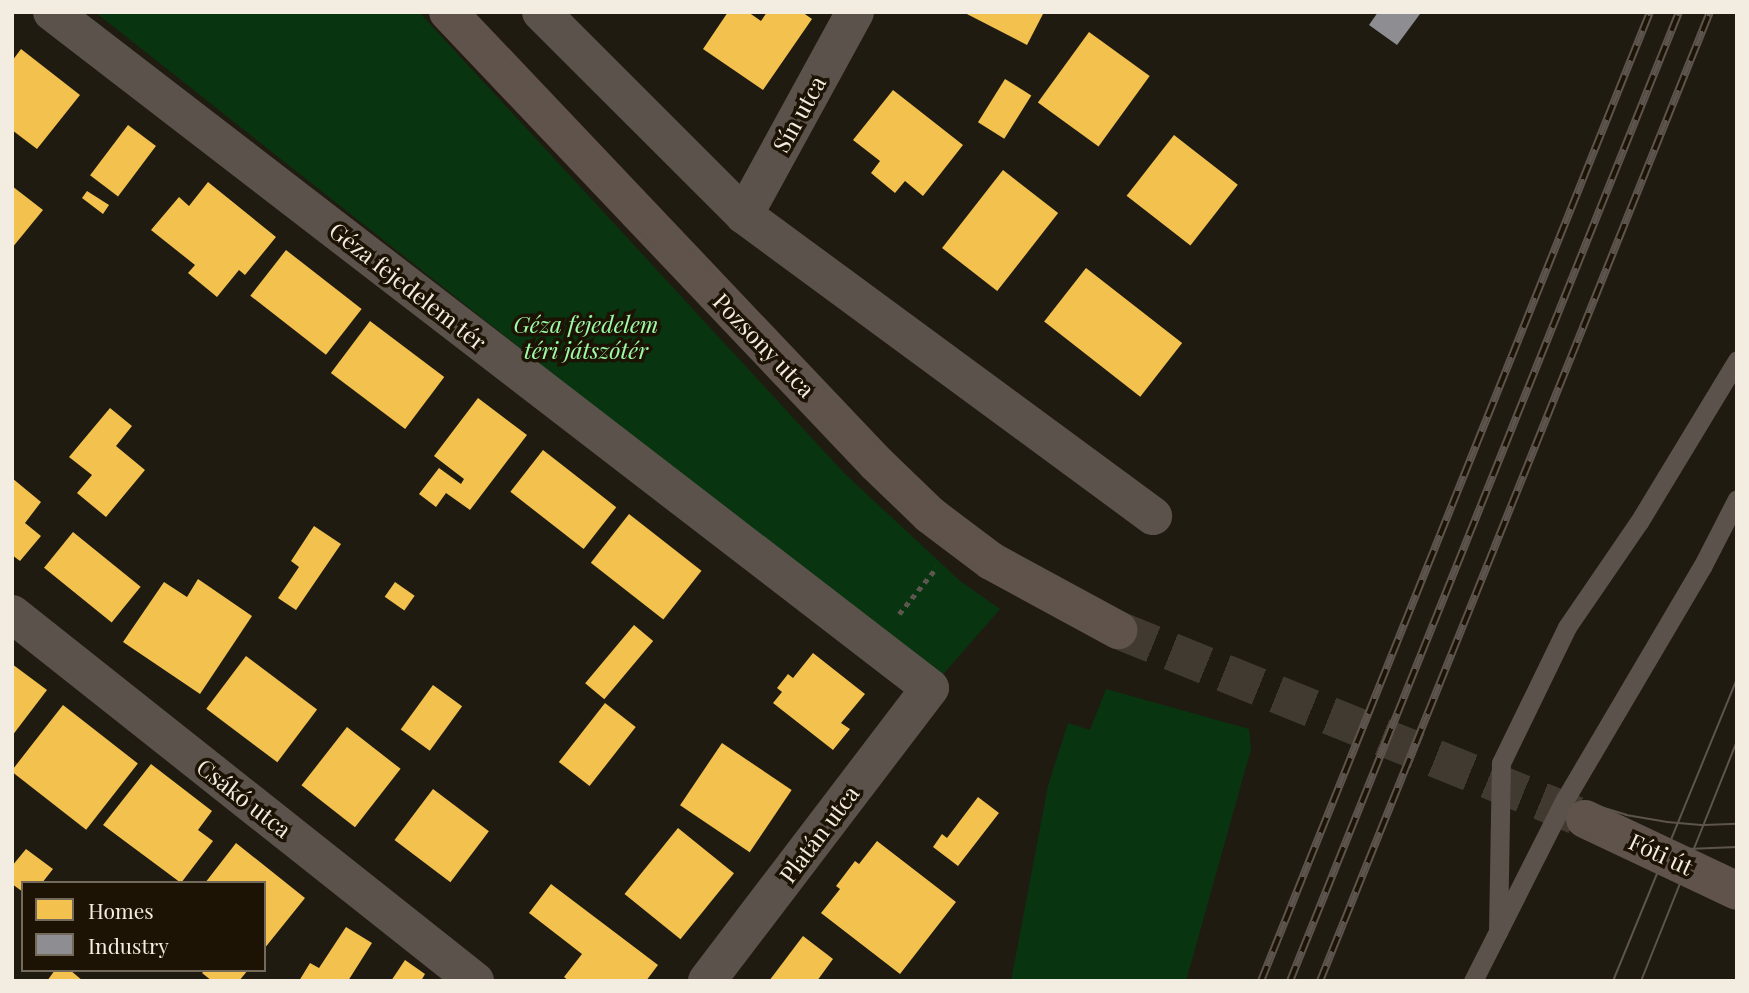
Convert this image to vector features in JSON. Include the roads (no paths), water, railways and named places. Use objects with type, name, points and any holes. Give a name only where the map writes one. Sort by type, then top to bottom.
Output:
[{"type":"street","name":"Géza fejedelem tér","points":[[52,12],[930,688]]},
{"type":"street","name":"Pozsony utca","points":[[448,12],[876,463],[930,515],[959,538],[1022,579],[1118,630]]},
{"type":"street","points":[[541,12],[744,215],[1153,516]]},
{"type":"street","name":"Sín utca","points":[[744,215],[855,12]]},
{"type":"street","name":"Csákó utca","points":[[12,614],[475,981]]},
{"type":"street","name":"Platán utca","points":[[707,981],[930,688]]},
{"type":"street","name":"Fóti út","points":[[1585,819],[1737,891]]},
{"type":"lane","points":[[1498,932],[1501,762],[1567,627],[1639,522],[1737,360]]},
{"type":"lane","points":[[1473,981],[1564,801],[1702,567],[1737,499]]},
{"type":"tunnel","points":[[1118,630],[1585,819]]},
{"type":"tram line","points":[[433,12],[894,502],[950,550],[984,573],[1112,644]]},
{"type":"tram line","points":[[461,12],[911,479],[939,504],[999,547],[1124,614]]},
{"type":"tram line","points":[[1613,981],[1737,679]]},
{"type":"tram line","points":[[1641,981],[1737,741]]},
{"type":"tram line","points":[[1591,804],[1626,815],[1667,822],[1737,824]]},
{"type":"tram line","points":[[1578,833],[1617,844],[1662,850],[1737,847]]},
{"type":"railway","points":[[1261,981],[1650,12]]},
{"type":"railway","points":[[1290,981],[1679,12]]},
{"type":"railway","points":[[1320,981],[1710,12]]},
{"type":"park label","name":"Géza fejedelem téri játszótér","points":[[586,337]]}]
